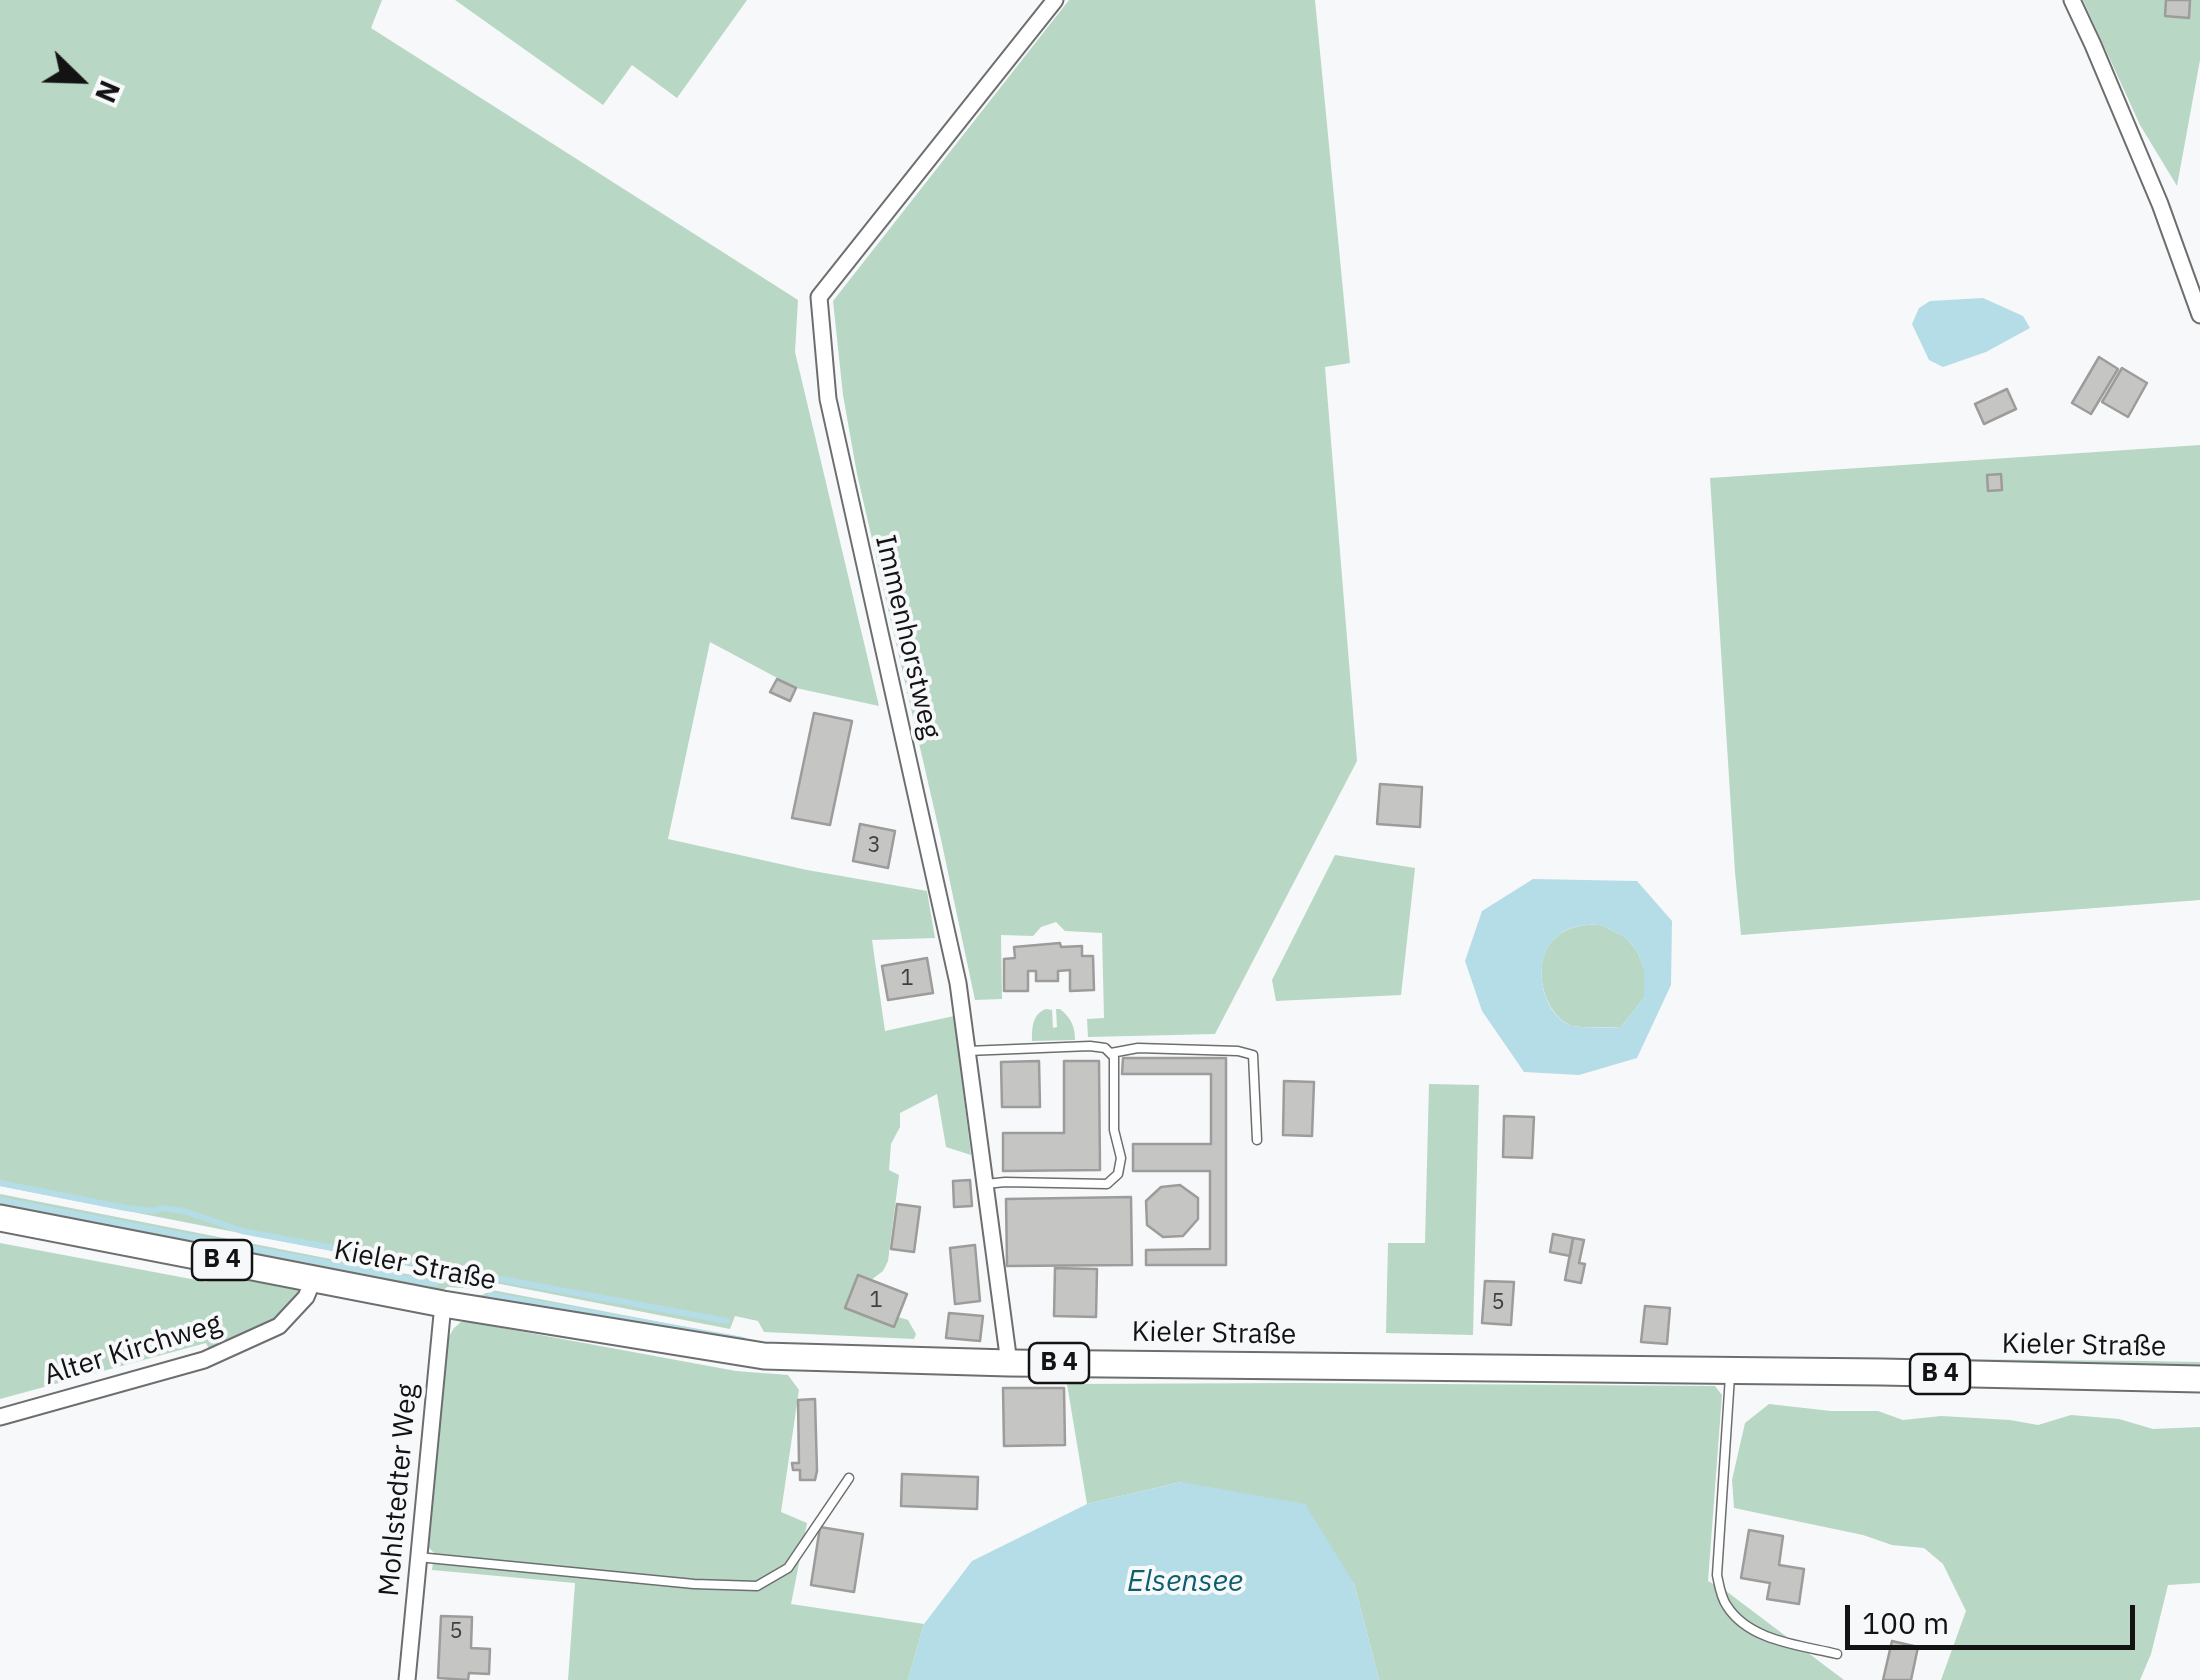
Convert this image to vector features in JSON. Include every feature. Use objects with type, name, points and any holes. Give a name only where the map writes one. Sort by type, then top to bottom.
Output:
[{"type":"main road","name":"Kieler Straße","points":[[0,1218],[443,1304],[764,1356],[2200,1379]]},
{"type":"street","name":"Immenhorstweg","points":[[1010,1362],[954,964],[828,399],[819,297],[1056,0]]},
{"type":"street","points":[[2072,0],[2160,204],[2200,316]]},
{"type":"street","name":"Alter Kirchweg","points":[[0,1417],[204,1360],[279,1326],[306,1297],[314,1278]]},
{"type":"street","name":"Mohlstedter Weg","points":[[407,1680],[443,1304]]},
{"type":"lane","points":[[968,1051],[1090,1046],[1105,1048],[1114,1056],[1114,1130],[1121,1158],[1118,1174],[1107,1184],[986,1184]]},
{"type":"lane","points":[[1110,1053],[1138,1048],[1238,1050],[1253,1055],[1257,1140]]},
{"type":"lane","points":[[1730,1372],[1716,1575],[1725,1604],[1742,1624],[1770,1638],[1837,1654]]},
{"type":"lane","points":[[418,1556],[694,1584],[757,1586],[788,1568],[849,1478]]},
{"type":"green space","points":[[0,0],[382,0],[371,28],[798,300],[795,352],[879,706],[796,688],[710,642],[668,839],[807,870],[927,891],[935,938],[872,940],[885,1031],[954,1016],[971,1155],[946,1147],[937,1094],[900,1113],[900,1127],[891,1144],[889,1170],[899,1175],[888,1261],[871,1280],[858,1275],[845,1308],[893,1327],[898,1317],[908,1320],[916,1334],[914,1339],[764,1332],[758,1321],[735,1316],[730,1329],[0,1186]]},
{"type":"green space","points":[[455,0],[747,0],[677,98],[632,65],[603,105]]},
{"type":"green space","points":[[1069,0],[1315,0],[1350,363],[1325,367],[1357,761],[1215,1034],[1088,1037],[1087,1019],[1104,1018],[1102,933],[1065,931],[1056,922],[1041,927],[1033,936],[1001,935],[1002,999],[975,1000],[857,474],[843,395],[833,301]]},
{"type":"green space","points":[[2083,0],[2200,0],[2200,60],[2177,186],[2140,125]]},
{"type":"green space","points":[[2200,445],[2200,900],[1741,935],[1710,478]]},
{"type":"green space","points":[[1335,855],[1415,868],[1401,995],[1276,1001],[1272,980]]},
{"type":"green space","points":[[1599,924],[1625,937],[1637,951],[1644,969],[1644,998],[1620,1028],[1572,1026],[1553,1010],[1543,985],[1543,959],[1555,938],[1570,929]]},
{"type":"green space","points":[[1046,1009],[1052,1010],[1053,1028],[1057,1027],[1056,1009],[1067,1016],[1075,1040],[1032,1041],[1035,1018]]},
{"type":"green space","points":[[1429,1084],[1479,1085],[1473,1335],[1386,1333],[1388,1243],[1425,1243]]},
{"type":"green space","points":[[0,1194],[480,1287],[447,1287],[442,1291],[418,1287],[0,1206]]},
{"type":"green space","points":[[0,1243],[207,1282],[210,1271],[297,1287],[299,1298],[274,1320],[210,1351],[206,1343],[0,1399]]},
{"type":"green space","points":[[492,1290],[756,1342],[455,1294],[482,1295]]},
{"type":"green space","points":[[461,1322],[736,1371],[788,1375],[799,1390],[781,1512],[807,1523],[791,1604],[924,1624],[908,1680],[568,1680],[575,1583],[432,1570],[434,1553],[427,1546],[445,1343]]},
{"type":"green space","points":[[1737,1359],[2200,1362],[2200,1367]]},
{"type":"green space","points":[[1067,1384],[1715,1386],[1722,1395],[1708,1581],[1844,1680],[1379,1680],[1354,1583],[1181,1482],[1087,1504]]},
{"type":"green space","points":[[1769,1404],[1831,1411],[1878,1411],[1903,1420],[1941,1416],[2038,1425],[2071,1415],[2119,1419],[2153,1429],[2200,1427],[2200,1583],[2168,1585],[2151,1654],[2140,1680],[1941,1680],[1966,1611],[1943,1564],[1924,1548],[1892,1545],[1863,1535],[1734,1508],[1732,1480],[1745,1423]]},
{"type":"water","points":[[1983,298],[2023,316],[2030,328],[1986,352],[1943,367],[1929,360],[1912,324],[1919,308],[1930,301]]},
{"type":"water","points":[[1533,879],[1637,881],[1672,921],[1671,985],[1637,1058],[1579,1075],[1524,1072],[1482,1011],[1465,961],[1482,911]],"holes":[[[1599,924],[1625,937],[1637,951],[1644,969],[1644,998],[1620,1028],[1576,1027],[1561,1020],[1547,999],[1542,973],[1543,960],[1555,938],[1570,929]]]},
{"type":"water","name":"Elsensee","points":[[1181,1482],[1305,1504],[1354,1583],[1379,1680],[908,1680],[924,1624],[972,1561],[1087,1504]]},
{"type":"building","points":[[2166,0],[2190,0],[2189,18],[2165,16]]},
{"type":"building","points":[[2099,357],[2118,369],[2091,414],[2072,403]]},
{"type":"building","points":[[2122,368],[2147,383],[2128,417],[2102,402]]},
{"type":"building","points":[[2007,389],[2016,409],[1984,424],[1975,404]]},
{"type":"building","points":[[2001,474],[2002,490],[1988,491],[1987,475]]},
{"type":"building","points":[[777,679],[796,688],[790,701],[770,692]]},
{"type":"building","points":[[814,713],[852,721],[830,825],[792,818]]},
{"type":"building","points":[[1380,784],[1422,787],[1420,827],[1377,824]]},
{"type":"building","points":[[860,824],[895,831],[888,868],[853,861]]},
{"type":"building","points":[[1060,943],[1061,947],[1082,946],[1082,956],[1093,956],[1094,990],[1070,991],[1070,970],[1058,971],[1058,981],[1036,981],[1036,971],[1028,971],[1028,991],[1004,991],[1004,959],[1015,958],[1014,947]]},
{"type":"building","points":[[927,958],[933,993],[888,1000],[882,966]]},
{"type":"building","points":[[1123,1058],[1226,1058],[1226,1265],[1146,1265],[1146,1250],[1210,1249],[1210,1171],[1133,1171],[1133,1144],[1211,1144],[1211,1074],[1122,1074]]},
{"type":"building","points":[[1039,1061],[1040,1107],[1002,1107],[1001,1062]]},
{"type":"building","points":[[1064,1061],[1099,1061],[1100,1170],[1003,1171],[1003,1133],[1064,1133]]},
{"type":"building","points":[[1284,1081],[1314,1082],[1312,1136],[1283,1135]]},
{"type":"building","points":[[1504,1116],[1534,1117],[1532,1158],[1503,1157]]},
{"type":"building","points":[[970,1180],[972,1206],[954,1207],[953,1181]]},
{"type":"building","points":[[1180,1185],[1198,1198],[1198,1219],[1183,1236],[1163,1237],[1147,1225],[1146,1201],[1161,1187]]},
{"type":"building","points":[[1131,1197],[1132,1265],[1007,1266],[1006,1199]]},
{"type":"building","points":[[897,1204],[920,1207],[914,1252],[891,1249]]},
{"type":"building","points":[[1553,1234],[1573,1238],[1570,1256],[1550,1252]]},
{"type":"building","points":[[1573,1238],[1584,1240],[1579,1263],[1585,1264],[1581,1283],[1565,1280]]},
{"type":"building","points":[[975,1245],[980,1301],[955,1304],[950,1248]]},
{"type":"building","points":[[1055,1268],[1097,1269],[1096,1317],[1054,1316]]},
{"type":"building","points":[[858,1275],[907,1294],[894,1327],[845,1308]]},
{"type":"building","points":[[1485,1281],[1514,1282],[1511,1325],[1482,1323]]},
{"type":"building","points":[[1645,1306],[1670,1308],[1667,1344],[1641,1342]]},
{"type":"building","points":[[949,1313],[983,1316],[980,1341],[946,1338]]},
{"type":"building","points":[[1003,1388],[1064,1388],[1065,1445],[1004,1446]]},
{"type":"building","points":[[815,1399],[817,1471],[815,1480],[800,1480],[800,1470],[793,1470],[792,1463],[799,1463],[798,1400]]},
{"type":"building","points":[[902,1474],[978,1477],[977,1509],[901,1506]]},
{"type":"building","points":[[820,1527],[863,1534],[854,1592],[811,1585]]},
{"type":"building","points":[[1749,1530],[1783,1536],[1779,1565],[1804,1569],[1799,1604],[1767,1599],[1770,1583],[1741,1578]]},
{"type":"building","points":[[441,1616],[472,1617],[471,1648],[490,1649],[489,1674],[469,1673],[468,1680],[438,1678]]},
{"type":"building","points":[[1892,1641],[1918,1647],[1911,1680],[1883,1680]]},
{"type":"waterway","points":[[0,1183],[126,1208],[187,1212],[242,1231],[727,1321]]},
{"type":"waterway","points":[[0,1200],[435,1284]]},
{"type":"waterway","points":[[491,1295],[743,1340]]}]
